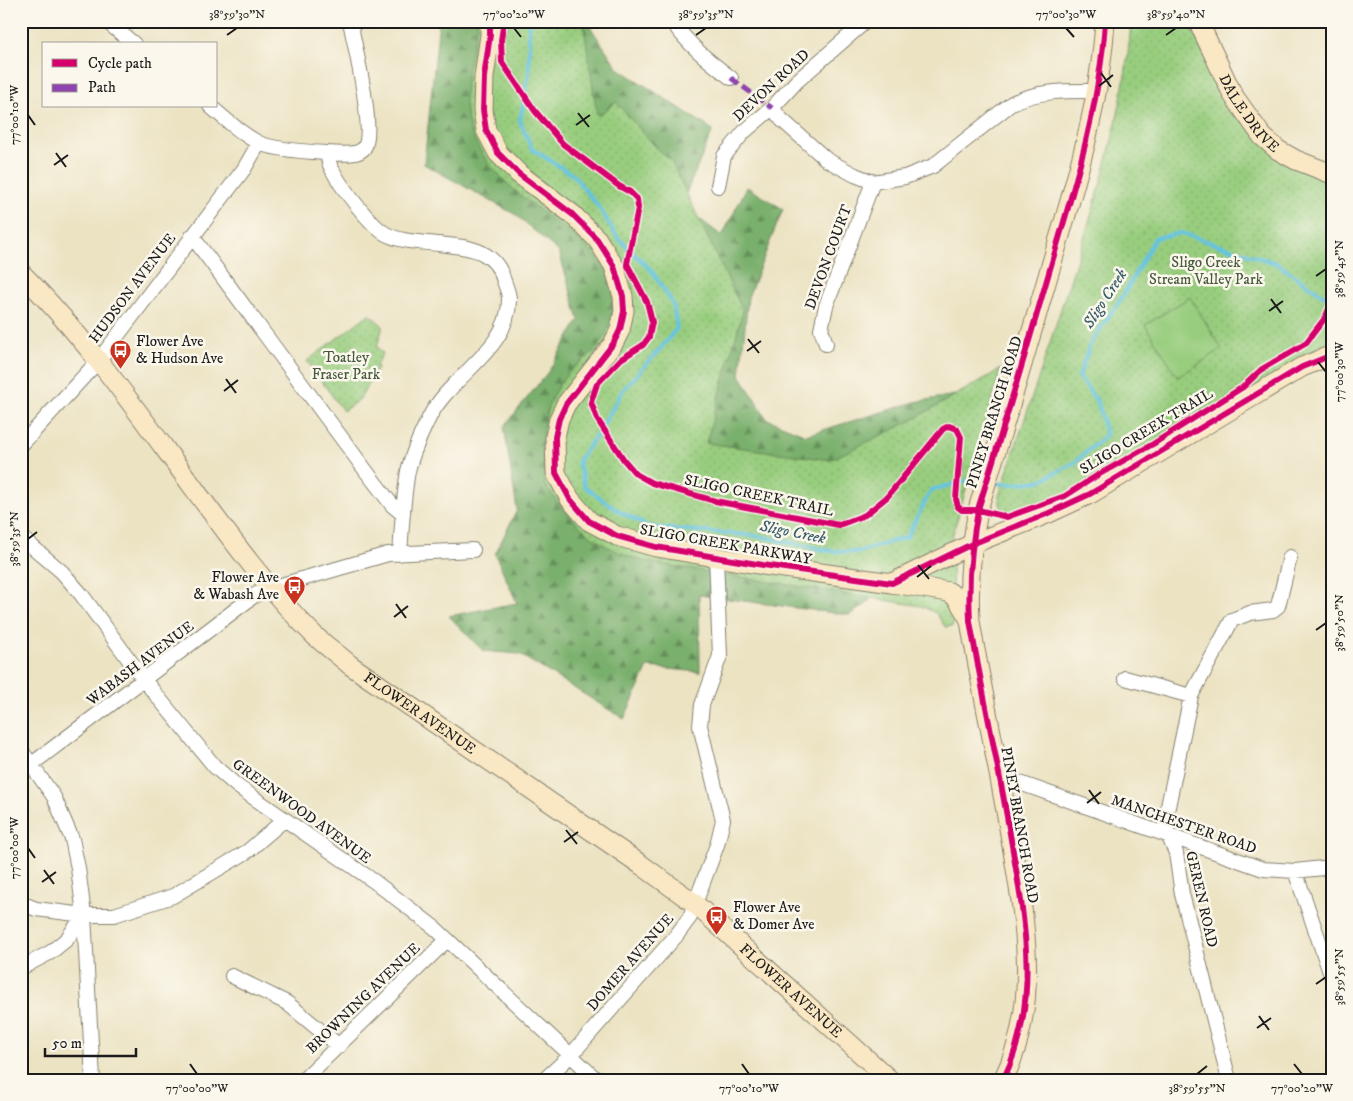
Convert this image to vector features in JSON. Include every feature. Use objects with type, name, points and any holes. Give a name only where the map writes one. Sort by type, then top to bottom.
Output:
[{"type":"street","points":[[106,21],[132,42]]},
{"type":"street","points":[[212,108],[239,130],[259,143],[304,152],[353,154],[364,148],[368,139],[367,110],[350,21]]},
{"type":"street","name":"SLIGO CREEK PARKWAY","points":[[490,21],[484,77],[483,110],[486,130],[498,153],[519,174],[572,214],[597,239],[614,266],[623,296],[624,311],[620,330],[613,344],[566,404],[559,419],[555,437],[556,473],[570,499],[589,521],[618,536],[656,547],[948,592],[957,598],[970,621]]},
{"type":"street","points":[[672,21],[680,34],[700,54],[731,78]]},
{"type":"street","name":"DEVON ROAD","points":[[718,186],[724,156],[744,132],[772,108],[797,81],[866,21]]},
{"type":"street","name":"PINEY BRANCH ROAD","points":[[1003,1080],[1010,1066],[1021,1032],[1027,991],[1027,973],[1022,904],[970,621],[969,596],[972,544],[979,506],[1080,169],[1097,91],[1103,55],[1105,21]]},
{"type":"street","name":"DALE DRIVE","points":[[1198,21],[1233,95],[1262,136],[1284,154],[1332,174]]},
{"type":"street","points":[[772,108],[782,120],[827,160],[873,182],[905,177],[933,166],[1012,103],[1025,97],[1057,91],[1097,91]]},
{"type":"street","name":"HUDSON AVENUE","points":[[21,445],[99,360],[244,169],[259,143]]},
{"type":"street","points":[[327,153],[328,162],[333,172],[375,227],[398,240],[470,247],[485,254],[500,268],[509,298],[506,324],[498,338],[448,391],[430,416],[408,469],[400,554]]},
{"type":"street","name":"DEVON COURT","points":[[826,344],[821,329],[826,306],[873,182]]},
{"type":"street","points":[[192,236],[392,505],[403,514]]},
{"type":"street","name":"FLOWER AVENUE","points":[[21,274],[43,295],[99,360],[238,549],[315,636],[350,665],[694,903],[890,1080]]},
{"type":"street","points":[[892,583],[972,544],[1090,494],[1302,367],[1332,355]]},
{"type":"street","name":"GREENWOOD AVENUE","points":[[21,536],[62,572],[81,594],[144,680],[215,767],[237,786],[375,882],[435,928],[597,1080]]},
{"type":"street","name":"WABASH AVENUE","points":[[32,764],[255,595],[271,588],[388,554],[473,550]]},
{"type":"street","name":"DOMER AVENUE","points":[[544,1080],[570,1056],[676,936],[690,917],[717,845],[723,820],[700,726],[702,705],[720,656],[716,557]]},
{"type":"street","name":"GEREN ROAD","points":[[1229,1080],[1182,894],[1176,853],[1168,835],[1165,822],[1191,696],[1232,620],[1250,613],[1272,610],[1278,606],[1290,557]]},
{"type":"street","points":[[1126,678],[1191,696]]},
{"type":"street","points":[[21,750],[54,797],[72,838],[84,915],[93,1080]]},
{"type":"street","name":"MANCHESTER ROAD","points":[[1000,776],[1262,869],[1295,871],[1318,870],[1332,866]]},
{"type":"street","points":[[21,903],[36,909],[84,915],[114,915],[173,896],[248,851],[284,820]]},
{"type":"street","points":[[1295,871],[1332,978]]},
{"type":"street","points":[[21,968],[51,952],[67,939],[84,915]]},
{"type":"street","name":"BROWNING AVENUE","points":[[303,1080],[447,940]]},
{"type":"street","points":[[232,976],[287,1003],[338,1046]]},
{"type":"green space","points":[[439,21],[589,21],[591,28],[618,68],[713,130],[681,205],[722,236],[747,187],[783,209],[748,297],[740,375],[767,419],[806,435],[915,402],[984,390],[902,561],[865,605],[849,615],[699,595],[700,672],[648,667],[624,719],[519,654],[483,651],[449,616],[517,603],[495,554],[517,510],[504,427],[548,372],[579,320],[559,252],[516,215],[424,164]]},
{"type":"green space","points":[[478,21],[583,21],[597,114],[599,115],[616,102],[662,154],[670,159],[743,311],[706,443],[830,460],[909,422],[1001,369],[952,537],[953,626],[945,627],[936,613],[921,606],[647,562],[629,556],[600,542],[577,523],[555,499],[544,484],[548,480],[543,452],[544,424],[547,410],[552,397],[568,373],[594,351],[605,335],[613,309],[612,290],[604,267],[593,253],[499,175],[485,158],[474,139],[467,119],[465,88]]},
{"type":"green space","name":"Sligo Creek Stream Valley Park","points":[[1131,21],[1188,21],[1223,94],[1238,117],[1332,179],[1332,348],[1068,500],[1012,516],[1002,508],[999,496],[1108,157],[1123,90]]},
{"type":"green space","points":[[1190,297],[1222,349],[1178,377],[1145,325]]},
{"type":"green space","name":"Toatley Fraser Park","points":[[369,314],[383,326],[377,347],[383,353],[376,366],[378,367],[360,399],[343,411],[307,361]]},
{"type":"waterway","name":"Sligo Creek","points":[[528,21],[529,74],[520,121],[532,149],[573,175],[598,206],[618,238],[652,271],[673,304],[677,328],[623,390],[599,432],[578,461],[585,487],[617,510],[649,527],[758,536],[831,551],[858,552],[907,537],[931,490],[968,481],[980,482]]},
{"type":"waterway","name":"Sligo Creek","points":[[992,483],[1011,484],[1040,481],[1074,463],[1106,435],[1098,403],[1079,376],[1091,342],[1123,296],[1155,238],[1181,233],[1276,263],[1323,295],[1332,299]]},
{"type":"marked path","points":[[731,78],[772,108]]},
{"type":"cycle path","points":[[490,21],[484,77],[483,110],[486,130],[498,153],[519,174],[572,214],[597,239],[614,266],[623,296],[624,311],[620,330],[613,344],[566,404],[559,419],[555,437],[556,473],[570,499],[589,521],[617,536],[656,547],[763,565],[892,583],[972,544],[1090,494],[1302,367],[1332,355]]},
{"type":"cycle path","name":"SLIGO CREEK TRAIL","points":[[504,21],[501,40],[502,62],[535,111],[563,144],[637,199],[638,208],[627,264],[647,302],[652,322],[649,337],[643,345],[621,359],[597,384],[591,402],[597,419],[624,460],[636,474],[652,483],[715,501],[839,525],[865,515],[887,497],[943,429],[949,426],[957,429],[961,437],[956,499],[958,507],[962,510],[978,510],[1007,517],[1065,496],[1153,444],[1243,387],[1262,369],[1305,344],[1325,318],[1332,302]]},
{"type":"cycle path","points":[[1003,1080],[1015,1050],[1023,1020],[1026,990],[1026,958],[1024,927],[1015,865],[970,621],[969,592],[972,549],[979,506],[1085,146],[1098,84],[1105,21]]},
{"type":"place","name":"Flower Ave & Hudson Ave","points":[[120,369]]},
{"type":"place","name":"Flower Ave & Wabash Ave","points":[[295,605]]},
{"type":"place","name":"Flower Ave & Domer Ave","points":[[717,935]]}]
